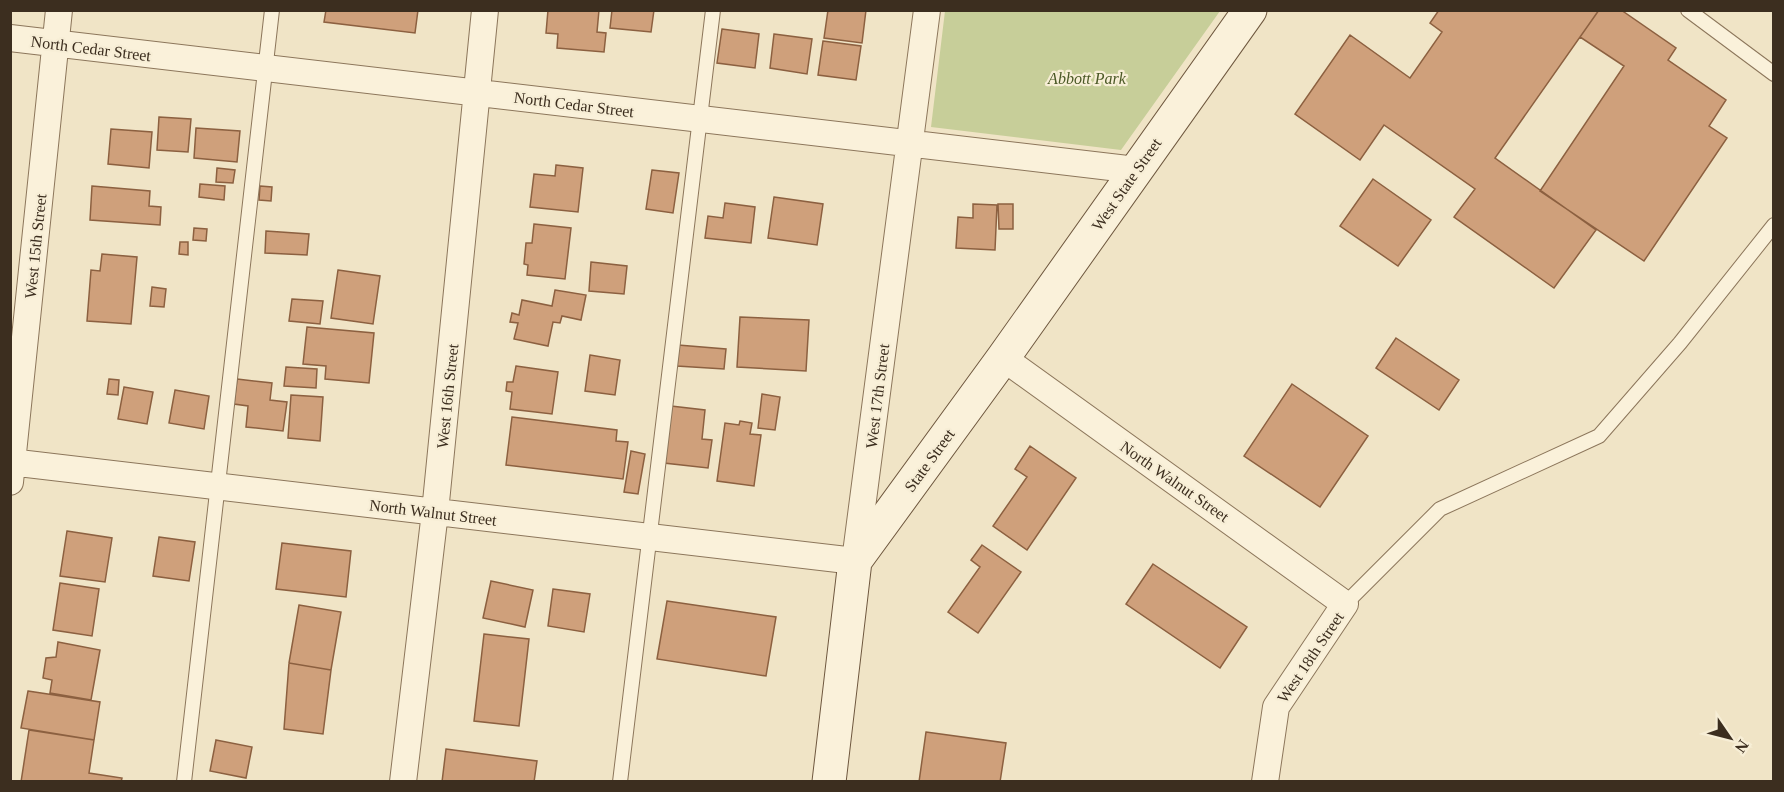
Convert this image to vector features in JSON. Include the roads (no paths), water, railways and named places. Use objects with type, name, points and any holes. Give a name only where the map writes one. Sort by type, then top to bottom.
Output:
[{"type":"street","name":"West 15th Street","points":[[11,469],[59,10]]},
{"type":"street","name":"West 16th Street","points":[[403,782],[435,512],[485,10]]},
{"type":"street","name":"West 17th Street","points":[[829,782],[855,561],[927,10]]},
{"type":"street","name":"West State Street","points":[[1003,358],[1250,10]]},
{"type":"street","name":"North Cedar Street","points":[[10,39],[1137,170]]},
{"type":"street","name":"North Walnut Street","points":[[1003,358],[1346,604]]},
{"type":"street","name":"State Street","points":[[855,561],[1003,358]]},
{"type":"street","name":"North Walnut Street","points":[[11,469],[219,487],[855,561]]},
{"type":"street","name":"West 18th Street","points":[[1265,782],[1276,707],[1346,604]]},
{"type":"lane","points":[[184,782],[272,10]]},
{"type":"lane","points":[[620,782],[713,10]]},
{"type":"lane","points":[[1688,10],[1773,74]]},
{"type":"lane","points":[[1346,604],[1440,509],[1599,436],[1680,343],[1773,225]]},
{"type":"park label","name":"Abbott Park","points":[[1087,78]]}]
